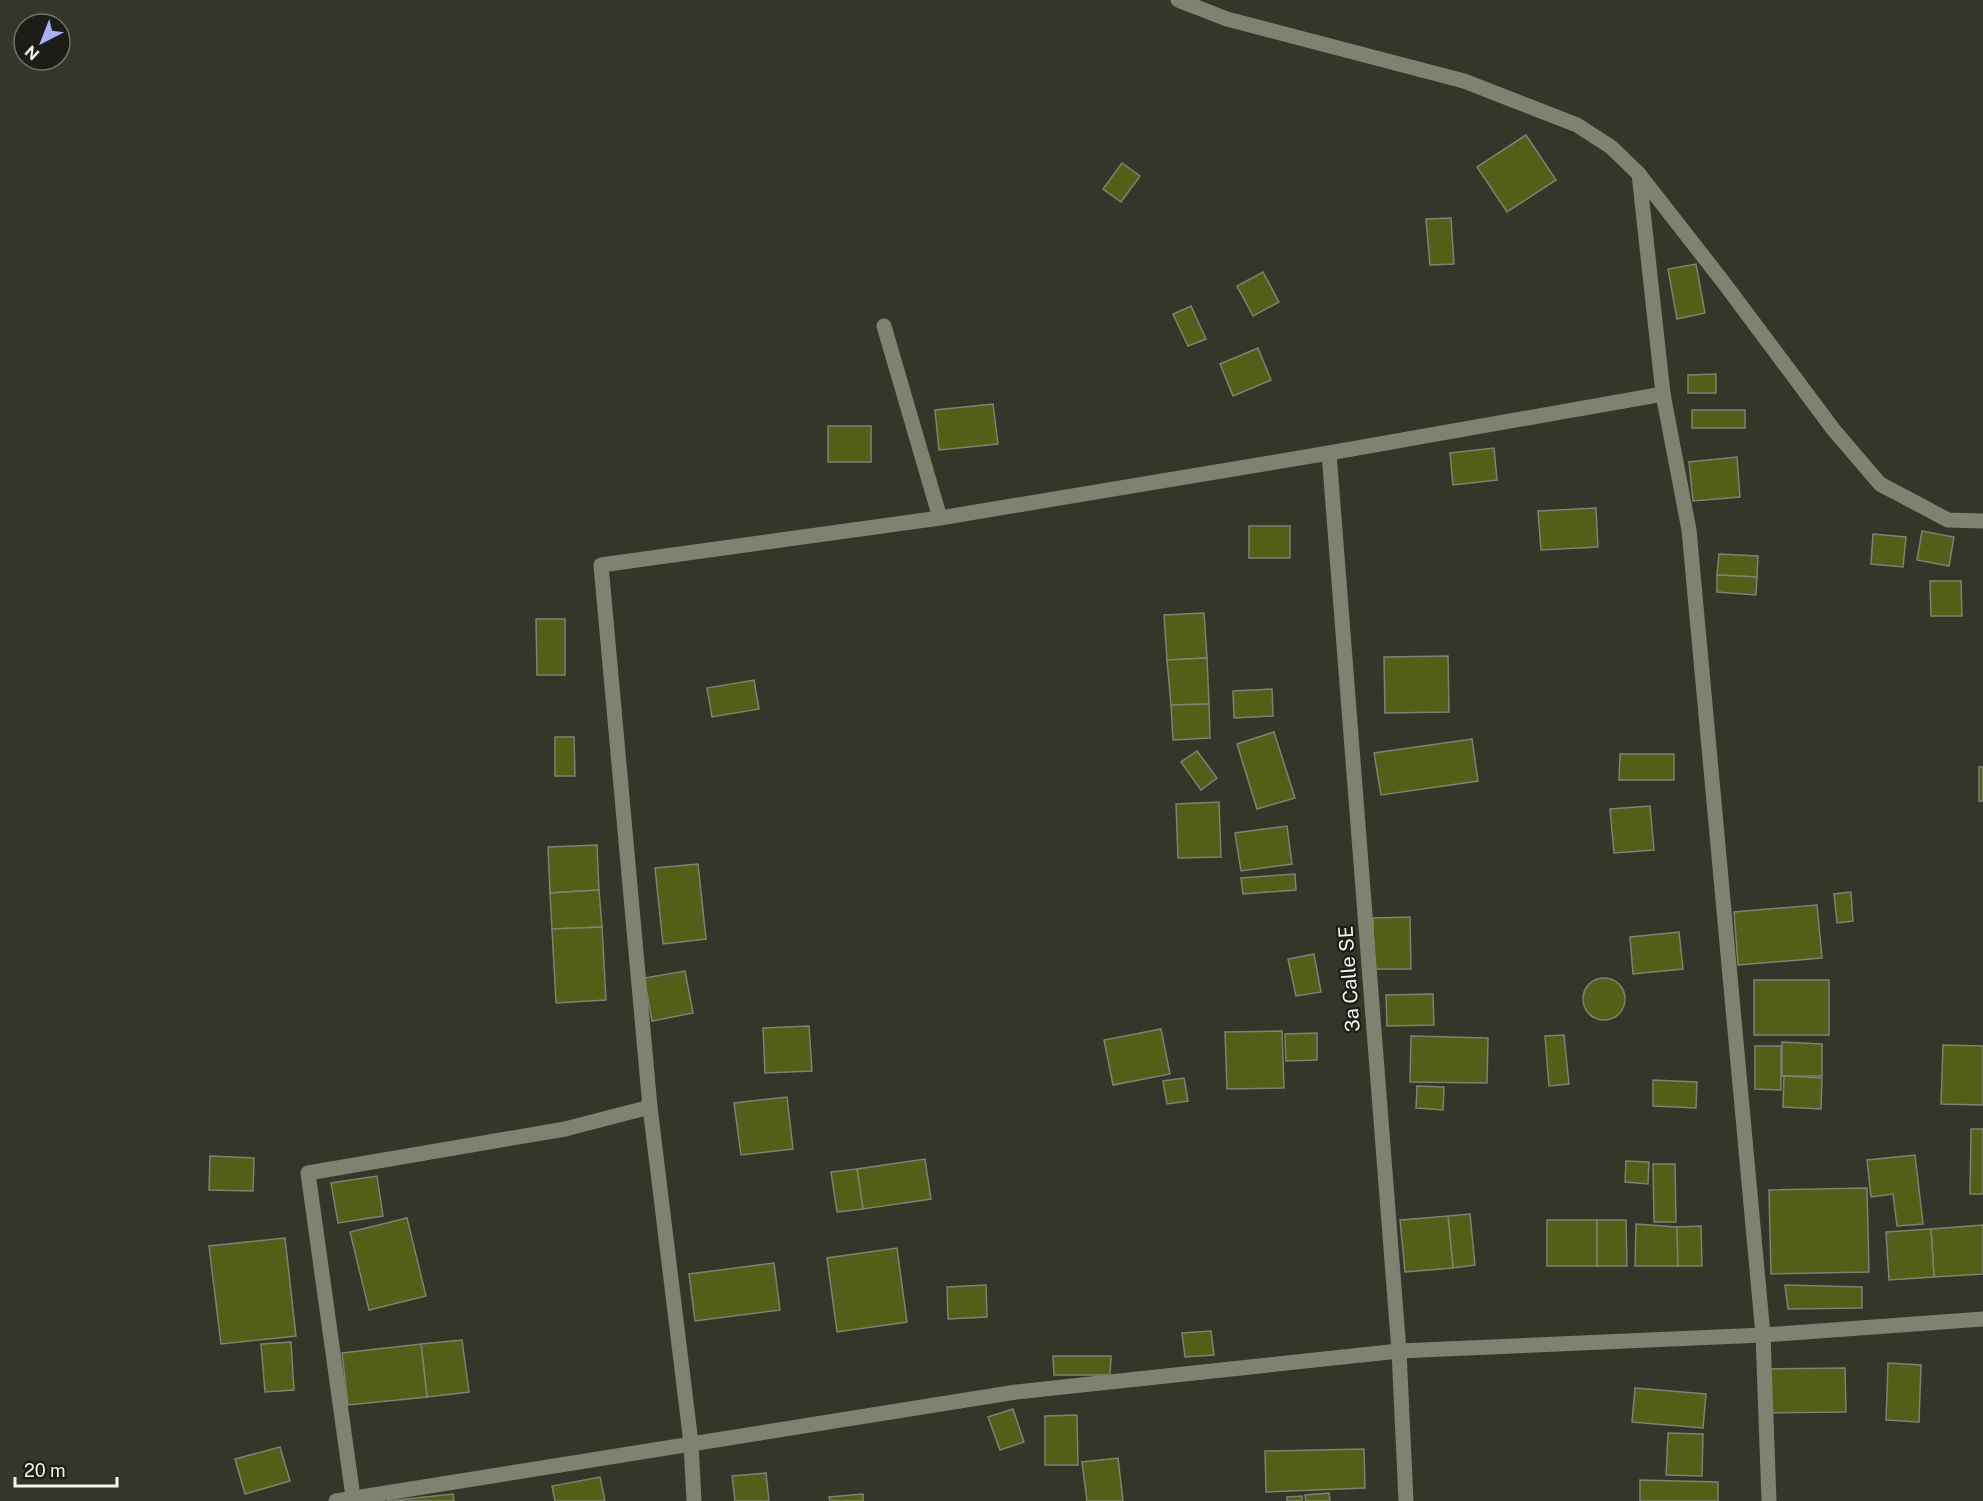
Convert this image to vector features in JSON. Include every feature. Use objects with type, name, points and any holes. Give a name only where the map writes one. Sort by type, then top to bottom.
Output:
[{"type":"street","points":[[1178,0],[1227,19],[1464,81],[1577,125],[1611,147],[1639,174],[1833,429],[1880,484],[1948,520],[1983,521]]},
{"type":"street","points":[[1639,174],[1664,394],[1689,530],[1762,1335],[1769,1501]]},
{"type":"street","points":[[884,326],[940,518]]},
{"type":"street","points":[[694,1501],[691,1443],[650,1107],[601,565],[940,518],[1664,394]]},
{"type":"street","name":"3a Calle SE","points":[[1329,453],[1399,1351],[1406,1501]]},
{"type":"street","points":[[353,1497],[308,1173],[565,1129],[650,1107]]},
{"type":"street","points":[[336,1501],[1016,1392],[1399,1351],[1762,1335],[1983,1319]]},
{"type":"building","points":[[1526,135],[1556,180],[1507,212],[1477,167]]},
{"type":"building","points":[[1122,163],[1140,176],[1121,202],[1103,189]]},
{"type":"building","points":[[1451,218],[1454,264],[1430,265],[1426,219]]},
{"type":"building","points":[[1696,264],[1705,313],[1677,319],[1668,269]]},
{"type":"building","points":[[1263,272],[1279,302],[1253,316],[1237,286]]},
{"type":"building","points":[[1191,306],[1206,339],[1188,346],[1173,314]]},
{"type":"building","points":[[1258,348],[1271,380],[1233,396],[1220,364]]},
{"type":"building","points":[[1716,374],[1716,393],[1688,393],[1688,375]]},
{"type":"building","points":[[993,404],[998,444],[939,450],[935,410]]},
{"type":"building","points":[[1692,410],[1745,410],[1745,428],[1692,428]]},
{"type":"building","points":[[828,426],[871,426],[871,462],[828,462]]},
{"type":"building","points":[[1494,448],[1497,480],[1453,485],[1450,453]]},
{"type":"building","points":[[1737,457],[1740,497],[1693,501],[1689,462]]},
{"type":"building","points":[[1596,508],[1598,547],[1541,550],[1538,511]]},
{"type":"building","points":[[1249,526],[1290,526],[1290,558],[1249,558]]},
{"type":"building","points":[[1922,531],[1954,537],[1949,566],[1917,560]]},
{"type":"building","points":[[1873,534],[1906,537],[1903,567],[1871,564]]},
{"type":"building","points":[[1719,554],[1758,556],[1757,577],[1717,575]]},
{"type":"building","points":[[1717,575],[1757,577],[1756,595],[1717,592]]},
{"type":"building","points":[[1930,581],[1961,581],[1962,616],[1931,616]]},
{"type":"building","points":[[1204,613],[1207,658],[1167,660],[1164,615]]},
{"type":"building","points":[[536,619],[565,619],[565,675],[537,675]]},
{"type":"building","points":[[1448,656],[1449,712],[1385,713],[1384,657]]},
{"type":"building","points":[[1207,658],[1209,704],[1171,705],[1167,660]]},
{"type":"building","points":[[754,680],[759,709],[712,717],[707,688]]},
{"type":"building","points":[[1272,689],[1273,716],[1234,718],[1233,691]]},
{"type":"building","points":[[1209,704],[1210,738],[1173,740],[1171,705]]},
{"type":"building","points":[[1274,732],[1295,798],[1257,809],[1237,744]]},
{"type":"building","points":[[555,737],[574,737],[575,776],[555,776]]},
{"type":"building","points":[[1472,739],[1478,781],[1381,795],[1374,753]]},
{"type":"building","points":[[1197,751],[1217,778],[1201,790],[1181,762]]},
{"type":"building","points":[[1620,754],[1674,754],[1674,780],[1619,780]]},
{"type":"building","points":[[1979,767],[1983,767],[1983,801],[1979,801]]},
{"type":"building","points":[[1219,802],[1221,857],[1178,858],[1176,804]]},
{"type":"building","points":[[1650,806],[1654,850],[1614,853],[1610,809]]},
{"type":"building","points":[[1287,826],[1292,864],[1241,871],[1235,833]]},
{"type":"building","points":[[597,845],[599,890],[550,893],[548,847]]},
{"type":"building","points":[[698,864],[706,939],[663,944],[655,868]]},
{"type":"building","points":[[1295,874],[1296,890],[1243,894],[1241,878]]},
{"type":"building","points":[[599,890],[602,927],[552,929],[550,893]]},
{"type":"building","points":[[1851,892],[1853,921],[1837,923],[1834,894]]},
{"type":"building","points":[[1817,905],[1822,958],[1738,965],[1734,912]]},
{"type":"building","points":[[1410,917],[1411,969],[1374,969],[1373,918]]},
{"type":"building","points":[[602,927],[606,1000],[556,1003],[552,929]]},
{"type":"building","points":[[1679,932],[1683,969],[1633,974],[1630,937]]},
{"type":"building","points":[[1314,954],[1321,992],[1296,996],[1288,959]]},
{"type":"building","points":[[685,971],[693,1013],[652,1021],[644,978]]},
{"type":"building","points":[[1604,978],[1612,979],[1619,984],[1624,991],[1624,1007],[1619,1014],[1612,1019],[1604,1020],[1596,1019],[1589,1014],[1584,1007],[1583,999],[1584,991],[1589,984],[1596,979]]},
{"type":"building","points":[[1754,980],[1829,980],[1829,1035],[1754,1035]]},
{"type":"building","points":[[1433,994],[1434,1025],[1387,1026],[1386,995]]},
{"type":"building","points":[[809,1026],[812,1071],[765,1073],[763,1028]]},
{"type":"building","points":[[1161,1029],[1170,1074],[1113,1085],[1104,1040]]},
{"type":"building","points":[[1282,1031],[1284,1088],[1227,1089],[1225,1032]]},
{"type":"building","points":[[1317,1033],[1317,1060],[1286,1061],[1285,1034]]},
{"type":"building","points":[[1564,1035],[1569,1084],[1549,1086],[1545,1036]]},
{"type":"building","points":[[1411,1036],[1488,1038],[1487,1083],[1410,1082]]},
{"type":"building","points":[[1782,1042],[1822,1044],[1822,1076],[1782,1076]]},
{"type":"building","points":[[1943,1045],[1983,1046],[1983,1105],[1941,1104]]},
{"type":"building","points":[[1755,1046],[1781,1046],[1781,1090],[1755,1089]]},
{"type":"building","points":[[1784,1076],[1822,1078],[1821,1109],[1783,1107]]},
{"type":"building","points":[[1184,1078],[1188,1101],[1167,1104],[1163,1081]]},
{"type":"building","points":[[1653,1080],[1697,1082],[1696,1108],[1653,1106]]},
{"type":"building","points":[[1417,1086],[1444,1087],[1443,1110],[1416,1108]]},
{"type":"building","points":[[787,1097],[793,1149],[741,1155],[734,1103]]},
{"type":"building","points":[[1971,1129],[1983,1129],[1983,1194],[1970,1194]]},
{"type":"building","points":[[1915,1155],[1923,1224],[1897,1226],[1893,1194],[1871,1197],[1867,1160]]},
{"type":"building","points":[[210,1156],[254,1158],[253,1191],[209,1190]]},
{"type":"building","points":[[925,1159],[931,1199],[863,1209],[857,1169]]},
{"type":"building","points":[[1626,1161],[1649,1162],[1648,1184],[1625,1182]]},
{"type":"building","points":[[1653,1164],[1675,1164],[1676,1222],[1654,1222]]},
{"type":"building","points":[[857,1169],[863,1209],[837,1212],[831,1172]]},
{"type":"building","points":[[377,1176],[383,1216],[338,1223],[331,1183]]},
{"type":"building","points":[[1867,1188],[1869,1272],[1771,1274],[1769,1190]]},
{"type":"building","points":[[1470,1214],[1475,1265],[1453,1268],[1448,1216]]},
{"type":"building","points":[[1448,1216],[1453,1268],[1405,1272],[1400,1220]]},
{"type":"building","points":[[407,1218],[426,1296],[369,1310],[350,1232]]},
{"type":"building","points":[[1547,1220],[1597,1220],[1597,1266],[1547,1266]]},
{"type":"building","points":[[1597,1220],[1626,1220],[1627,1266],[1597,1266]]},
{"type":"building","points":[[1636,1224],[1677,1227],[1678,1266],[1635,1266]]},
{"type":"building","points":[[1983,1225],[1983,1274],[1934,1277],[1931,1229]]},
{"type":"building","points":[[1701,1226],[1702,1266],[1678,1266],[1677,1227]]},
{"type":"building","points":[[1931,1229],[1934,1277],[1889,1280],[1886,1232]]},
{"type":"building","points":[[285,1238],[296,1336],[221,1344],[209,1246]]},
{"type":"building","points":[[897,1248],[907,1322],[837,1332],[827,1258]]},
{"type":"building","points":[[774,1263],[780,1310],[695,1321],[689,1274]]},
{"type":"building","points":[[986,1285],[987,1317],[948,1319],[947,1287]]},
{"type":"building","points":[[1785,1285],[1862,1287],[1862,1308],[1788,1309]]},
{"type":"building","points":[[1211,1331],[1214,1355],[1185,1357],[1182,1333]]},
{"type":"building","points":[[462,1340],[469,1392],[427,1397],[421,1344]]},
{"type":"building","points":[[291,1342],[294,1390],[265,1392],[261,1344]]},
{"type":"building","points":[[421,1344],[427,1397],[348,1405],[342,1353]]},
{"type":"building","points":[[1053,1356],[1111,1356],[1110,1375],[1054,1375]]},
{"type":"building","points":[[1888,1363],[1921,1365],[1919,1422],[1886,1420]]},
{"type":"building","points":[[1845,1368],[1846,1412],[1767,1413],[1766,1369]]},
{"type":"building","points":[[1635,1388],[1706,1394],[1703,1428],[1632,1422]]},
{"type":"building","points":[[1013,1409],[1024,1442],[1000,1450],[988,1417]]},
{"type":"building","points":[[1077,1415],[1078,1465],[1045,1465],[1045,1416]]},
{"type":"building","points":[[1668,1433],[1703,1434],[1702,1476],[1666,1475]]},
{"type":"building","points":[[280,1447],[290,1481],[245,1494],[235,1459]]},
{"type":"building","points":[[1364,1449],[1365,1488],[1266,1492],[1265,1451]]},
{"type":"building","points":[[1118,1458],[1123,1501],[1087,1501],[1082,1462]]},
{"type":"building","points":[[766,1473],[769,1501],[735,1501],[732,1476]]},
{"type":"building","points":[[600,1477],[605,1501],[555,1501],[552,1486]]},
{"type":"building","points":[[1640,1480],[1718,1482],[1718,1501],[1640,1501]]},
{"type":"building","points":[[1329,1493],[1330,1501],[1306,1501],[1305,1495]]},
{"type":"building","points":[[453,1494],[454,1501],[387,1501]]},
{"type":"building","points":[[863,1494],[863,1501],[830,1501],[829,1497]]},
{"type":"building","points":[[1302,1496],[1302,1501],[1287,1501],[1287,1497]]}]
